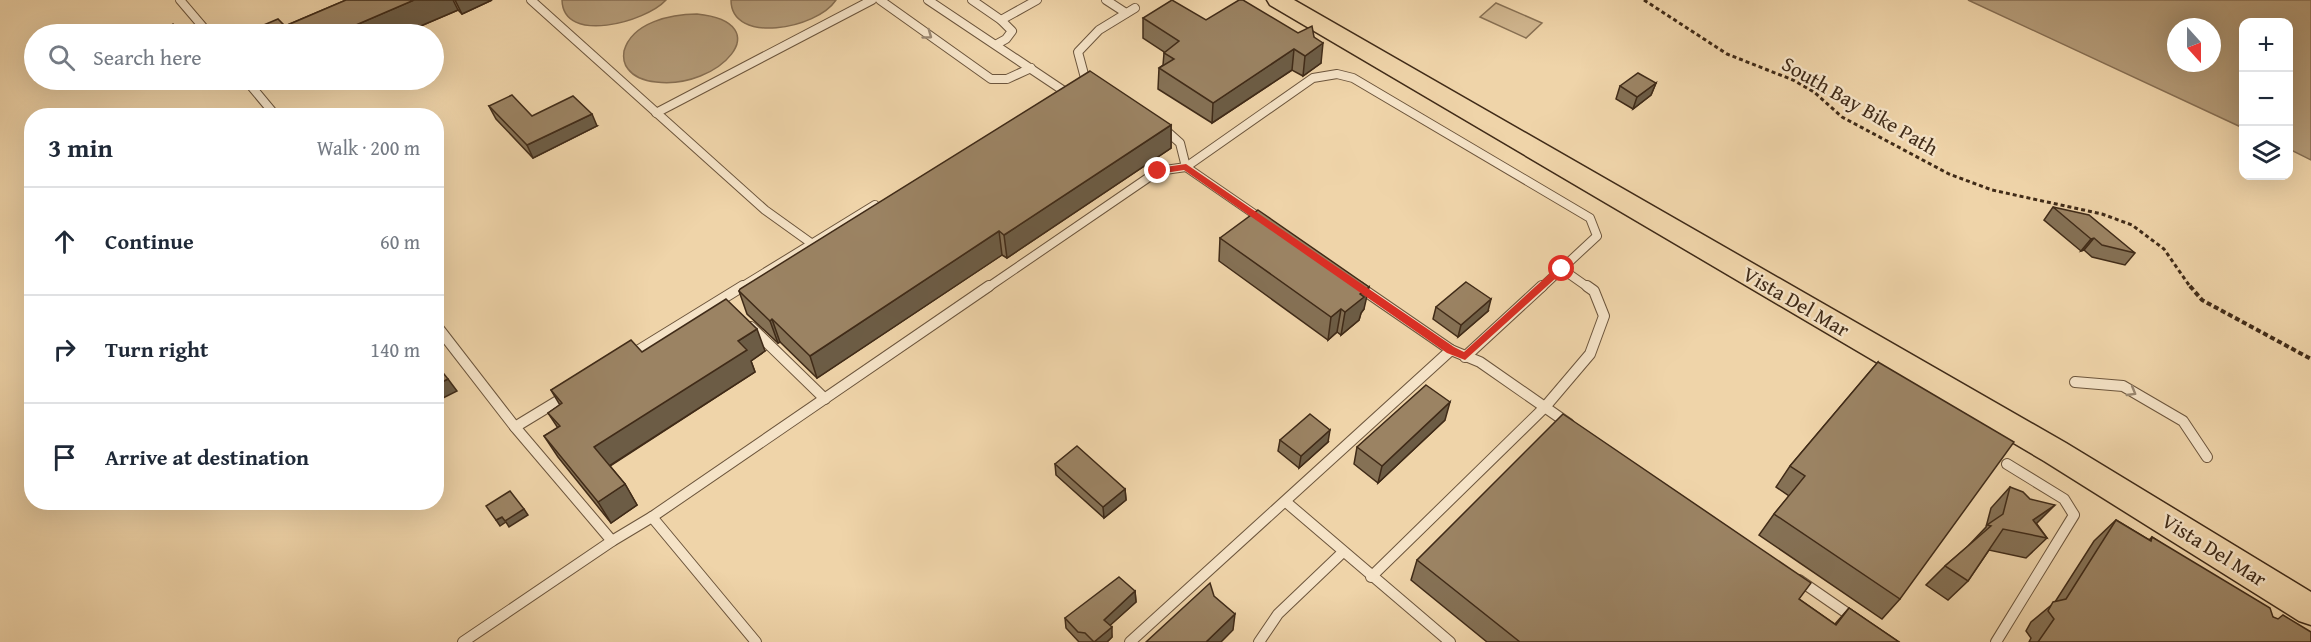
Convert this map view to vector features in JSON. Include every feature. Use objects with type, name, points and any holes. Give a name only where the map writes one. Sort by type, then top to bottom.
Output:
[{"type":"main road","name":"Vista Del Mar","points":[[1278,0],[2055,452],[2271,592],[2311,610]]},
{"type":"lane","points":[[180,0],[200,24]]},
{"type":"lane","points":[[531,0],[765,210],[811,243]]},
{"type":"lane","points":[[656,113],[872,0]]},
{"type":"lane","points":[[880,0],[991,79],[999,81],[1010,79],[1031,68]]},
{"type":"lane","points":[[928,0],[1065,91]]},
{"type":"lane","points":[[972,0],[1001,20],[1011,31],[997,44]]},
{"type":"lane","points":[[1001,20],[1037,0]]},
{"type":"lane","points":[[1106,0],[1126,13]]},
{"type":"lane","points":[[1096,85],[1084,78],[1078,52],[1099,30],[1135,8]]},
{"type":"lane","points":[[463,642],[612,541],[652,517],[1158,171],[1186,167],[1313,78],[1337,74],[1353,78],[1590,218],[1598,236],[1465,357]]},
{"type":"lane","points":[[1055,97],[1084,78]]},
{"type":"lane","points":[[254,90],[269,108]]},
{"type":"lane","points":[[1157,123],[1177,135],[1184,150],[1186,167],[1274,228]]},
{"type":"lane","points":[[624,360],[881,201]]},
{"type":"lane","points":[[1371,577],[1545,407],[1590,354],[1604,316],[1594,291],[1562,269]]},
{"type":"lane","points":[[1352,282],[1451,350],[1480,362],[1582,433]]},
{"type":"lane","points":[[722,299],[730,307]]},
{"type":"lane","points":[[739,315],[825,399]]},
{"type":"lane","points":[[444,335],[515,427],[612,541]]},
{"type":"lane","points":[[1130,642],[1451,350]]},
{"type":"lane","points":[[2075,382],[2123,386],[2183,421],[2207,457]]},
{"type":"lane","points":[[515,427],[574,390]]},
{"type":"lane","points":[[1995,642],[2074,515],[2064,499],[2007,464]]},
{"type":"lane","points":[[1286,502],[1371,577],[1450,642]]},
{"type":"lane","points":[[652,517],[756,642]]},
{"type":"lane","points":[[1259,642],[1278,614],[1342,552]]},
{"type":"lane","points":[[1793,577],[1861,622]]},
{"type":"path","name":"South Bay Bike Path","points":[[1644,0],[1727,54],[1793,80],[1814,92],[1842,117],[1969,183],[2102,214],[2132,225],[2164,249],[2202,300],[2311,359]]},
{"type":"shaded area","points":[[562,0],[666,0],[656,8],[625,22],[590,26],[576,22],[566,14]]},
{"type":"shaded area","points":[[731,0],[836,0],[812,19],[776,28],[745,23],[735,14]]},
{"type":"shaded area","points":[[1968,0],[2311,0],[2311,160],[2293,151],[2293,18],[2239,18],[2239,126]]},
{"type":"shaded area","points":[[1496,3],[1542,23],[1526,38],[1480,17]]},
{"type":"shaded area","points":[[697,14],[722,20],[735,30],[737,42],[731,54],[718,66],[700,76],[679,82],[648,81],[628,69],[624,60],[624,51],[628,41],[635,33],[665,18]]},
{"type":"building","points":[[346,0],[414,0],[358,24],[290,24]]},
{"type":"building","points":[[1172,0],[1206,20],[1239,0],[1243,0],[1298,33],[1312,26],[1314,37],[1323,43],[1305,56],[1294,49],[1213,103],[1159,68],[1174,59],[1164,53],[1179,41],[1143,18]]},
{"type":"building","points":[[278,19],[283,24],[266,24]]},
{"type":"building","points":[[1090,71],[1171,125],[1004,235],[999,231],[810,356],[739,291],[740,289]]},
{"type":"building","points":[[1638,73],[1656,83],[1637,97],[1620,86]]},
{"type":"building","points":[[512,95],[532,116],[573,96],[592,114],[527,145],[489,106]]},
{"type":"building","points":[[2053,207],[2089,215],[2135,253],[2102,245],[2094,238],[2091,239]]},
{"type":"building","points":[[1258,210],[1369,287],[1360,294],[1364,297],[1345,312],[1341,309],[1331,317],[1220,238]]},
{"type":"building","points":[[1466,282],[1491,299],[1461,325],[1436,307]]},
{"type":"building","points":[[726,299],[757,329],[738,341],[747,350],[594,447],[625,484],[598,502],[544,436],[560,426],[548,413],[562,403],[551,390],[631,340],[642,352]]},
{"type":"building","points":[[1878,362],[2014,442],[1900,599],[1774,514],[1805,476],[1790,466]]},
{"type":"building","points":[[1426,385],[1450,402],[1382,466],[1357,447]]},
{"type":"building","points":[[1310,414],[1330,430],[1301,456],[1280,440]]},
{"type":"building","points":[[1563,414],[1811,583],[1799,599],[1836,625],[1849,608],[1899,642],[1520,642],[1417,560]]},
{"type":"building","points":[[1077,446],[1125,489],[1103,507],[1055,464]]},
{"type":"building","points":[[2010,487],[2023,492],[2030,499],[2055,505],[2033,520],[2047,538],[2003,529],[1968,581],[1945,566],[1991,526],[1987,525],[2003,514]]},
{"type":"building","points":[[510,491],[524,509],[505,521],[502,517],[496,520],[486,506]]},
{"type":"building","points":[[2116,520],[2151,541],[2152,537],[2270,608],[2273,617],[2278,619],[2283,615],[2311,632],[2311,642],[2038,642],[2054,619],[2048,611],[2053,602],[2066,599]]},
{"type":"building","points":[[1119,577],[1135,591],[1104,620],[1112,627],[1094,642],[1085,633],[1078,632],[1065,618]]},
{"type":"building","points":[[1210,583],[1214,596],[1235,614],[1206,642],[1146,642]]},
{"type":"route","points":[[1158,171],[1186,167],[1451,350],[1465,357],[1562,269]]}]
